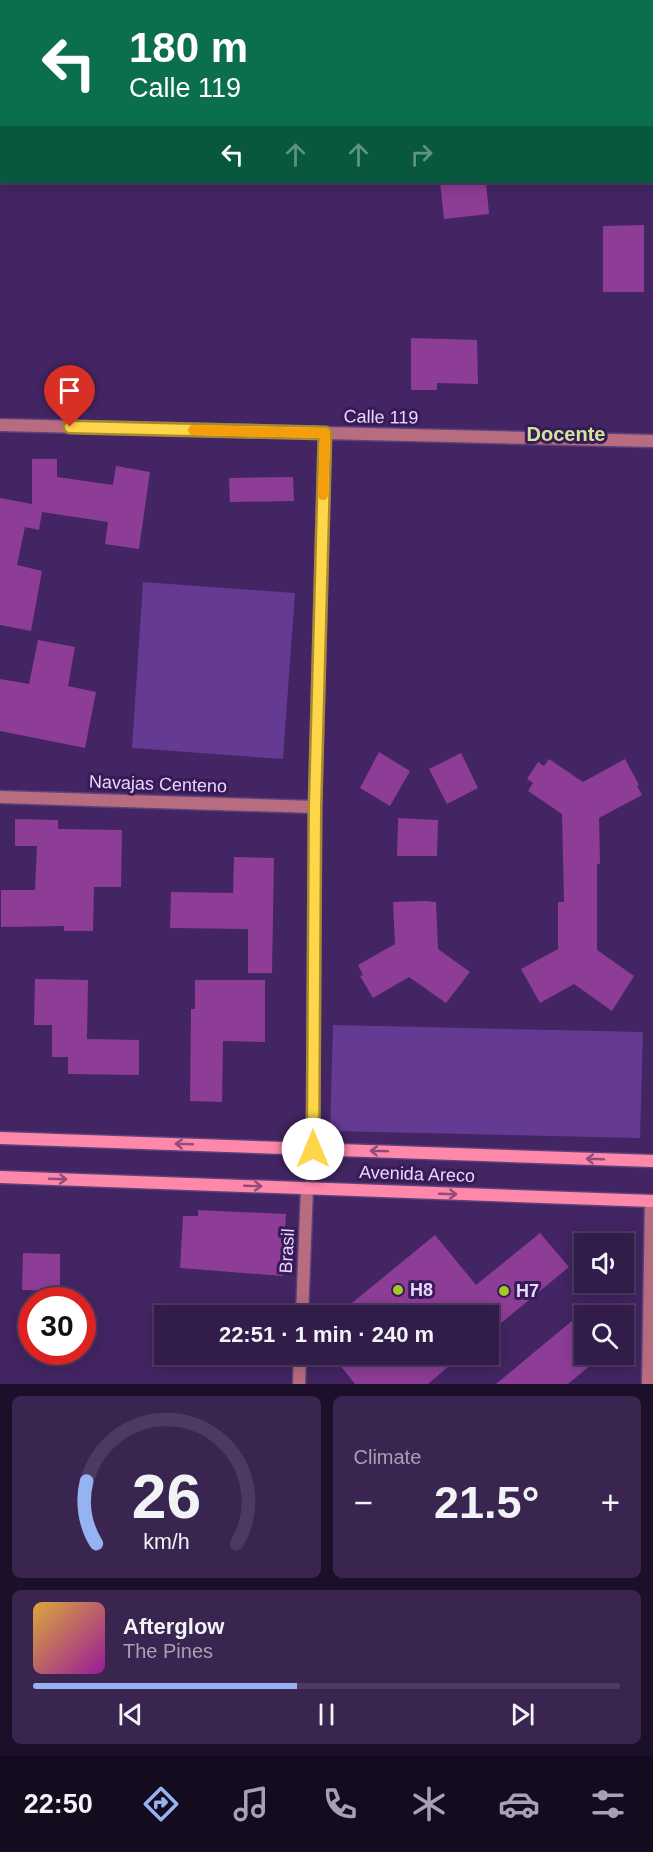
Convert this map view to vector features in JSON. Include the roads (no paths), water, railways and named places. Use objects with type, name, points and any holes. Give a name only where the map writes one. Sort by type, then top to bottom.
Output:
[{"type":"main road","name":"Avenida Areco","points":[[0,1138],[653,1161]]},
{"type":"main road","name":"Avenida Areco","points":[[0,1177],[652,1201]]},
{"type":"street","name":"Calle 119","points":[[0,425],[653,441]]},
{"type":"street","points":[[313,1149],[315,807],[325,433]]},
{"type":"street","name":"Navajas Centeno","points":[[0,797],[315,807]]},
{"type":"street","name":"Brasil","points":[[302,1305],[307,1188]]},
{"type":"street","points":[[648,1384],[652,1201]]},
{"type":"street","points":[[299,1384],[300,1365]]},
{"type":"place","name":"H8","points":[[398,1290]]},
{"type":"place","name":"H7","points":[[504,1291]]},
{"type":"district","name":"Docente","points":[[566,434]]}]
